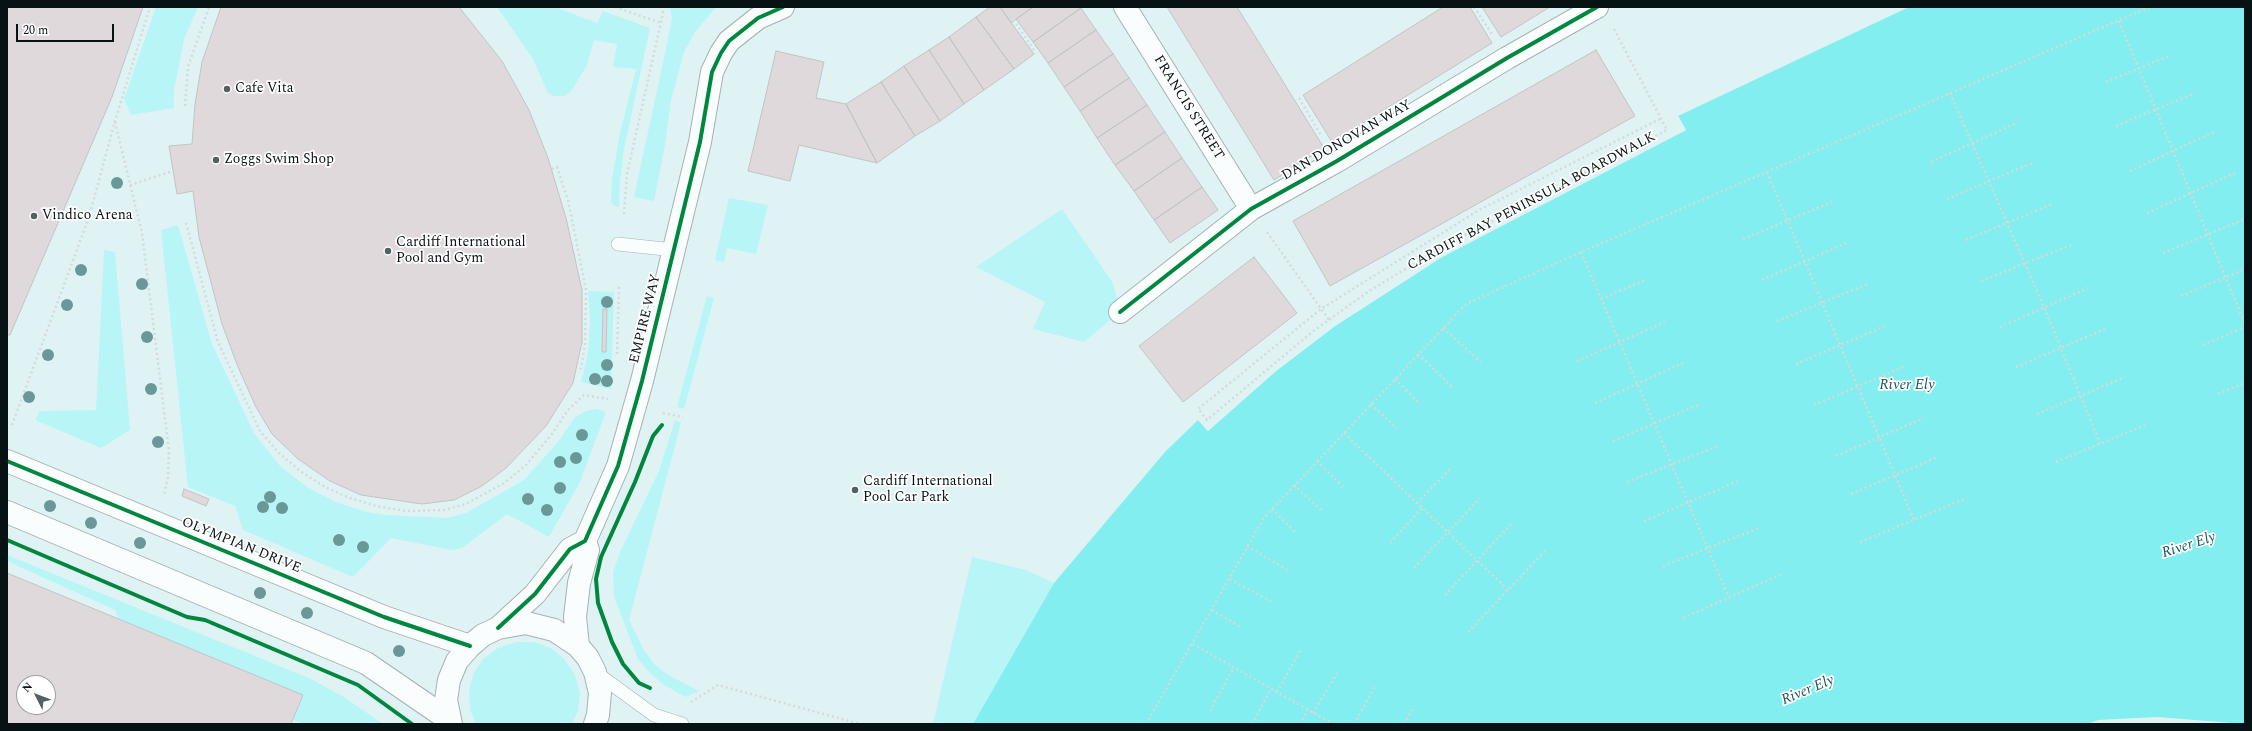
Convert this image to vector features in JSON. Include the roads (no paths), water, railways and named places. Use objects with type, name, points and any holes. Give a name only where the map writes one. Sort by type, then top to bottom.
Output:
[{"type":"street","name":"FRANCIS STREET","points":[[1125,7],[1251,209]]},
{"type":"street","name":"DAN DONOVAN WAY","points":[[1120,312],[1251,209],[1337,161],[1507,58],[1597,7]]},
{"type":"street","name":"EMPIRE WAY","points":[[578,646],[575,617],[579,583],[588,550],[585,541],[618,466],[642,381],[700,142],[712,72],[721,53],[729,41],[758,18],[779,8]]},
{"type":"street","name":"OLYMPIAN DRIVE","points":[[7,461],[384,617],[470,646]]},
{"type":"street","points":[[7,512],[366,663],[450,722]]},
{"type":"street","points":[[498,628],[536,594],[570,549],[585,541]]},
{"type":"street","points":[[450,722],[446,700],[449,680],[457,661],[470,646],[483,635],[498,628],[526,623],[554,630],[578,646],[588,658],[595,672],[600,693],[598,715],[595,724]]},
{"type":"lane","points":[[618,244],[674,250]]},
{"type":"lane","points":[[595,672],[654,715],[682,724]]},
{"type":"water","name":"River Ely","points":[[1909,7],[2245,7],[2245,724],[2157,717],[2098,720],[2088,724],[973,724],[1054,583],[1165,452],[1198,420],[1208,431],[1276,371],[1335,326],[1442,257],[1686,130],[1678,116]]},
{"type":"place","name":"Cafe Vita","points":[[227,89]]},
{"type":"place","name":"Zoggs Swim Shop","points":[[216,160]]},
{"type":"place","name":"Vindico Arena","points":[[34,216]]},
{"type":"place","name":"Cardiff International Pool and Gym","points":[[388,251]]},
{"type":"place","name":"Cardiff International Pool Car Park","points":[[855,490]]}]
